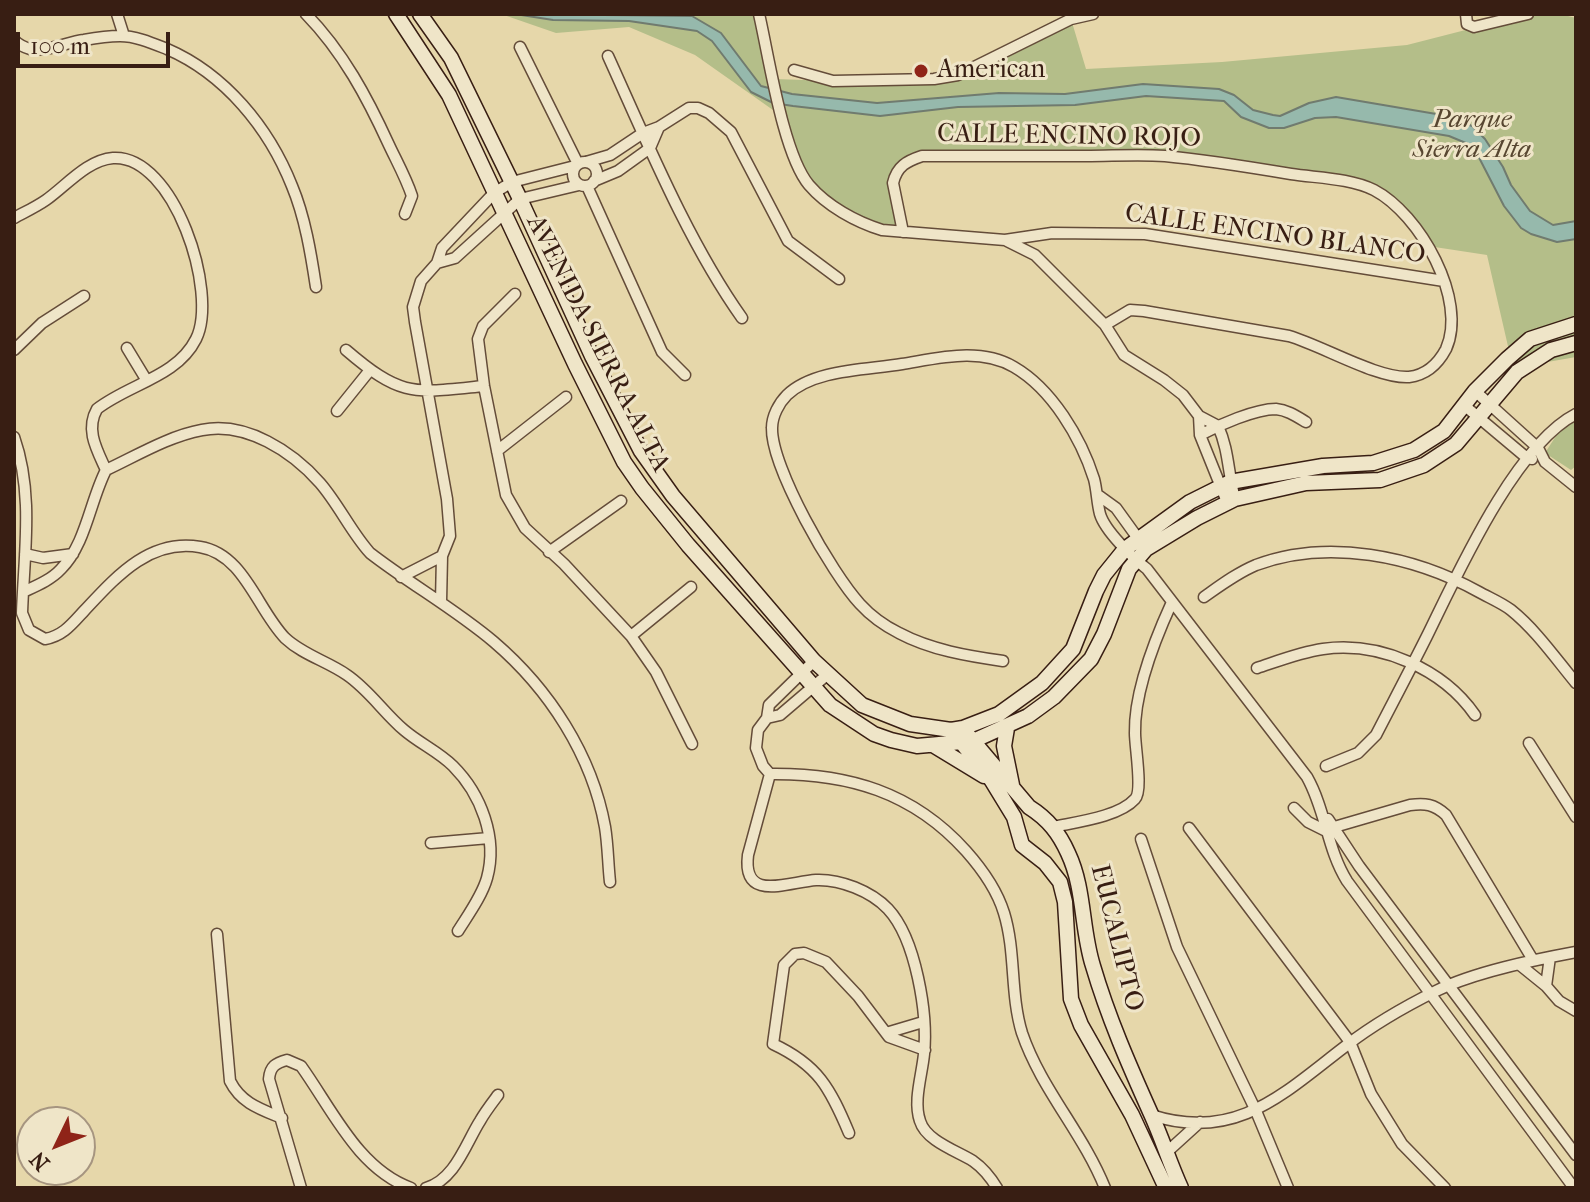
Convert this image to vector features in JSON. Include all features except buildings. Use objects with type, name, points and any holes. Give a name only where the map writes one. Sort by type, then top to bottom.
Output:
[{"type":"street","points":[[117,14],[124,36]]},
{"type":"street","points":[[306,14],[359,81],[371,105],[412,196],[405,214]]},
{"type":"street","name":"AVENIDA SIERRA ALTA","points":[[396,14],[449,95],[624,462],[642,488],[688,545],[830,705],[874,734],[917,746],[933,745],[962,735]]},
{"type":"street","name":"AVENIDA SIERRA ALTA","points":[[420,14],[451,58],[592,356],[641,451],[673,496],[814,661],[862,705],[910,724],[962,735]]},
{"type":"street","points":[[759,14],[787,137],[809,185],[826,201],[868,226],[882,230],[1005,240],[1035,255],[1105,325],[1124,355],[1183,395],[1199,416],[1218,426],[1228,453],[1225,483]]},
{"type":"street","points":[[794,70],[833,81],[934,79],[970,69],[1070,17],[1093,14]]},
{"type":"street","points":[[1466,14],[1467,24],[1474,27],[1528,14]]},
{"type":"street","points":[[14,40],[19,45],[39,49],[85,39],[124,36],[180,55],[208,72],[237,98],[269,141],[293,186],[311,254],[316,287]]},
{"type":"street","points":[[520,47],[580,164],[596,169],[587,184]]},
{"type":"street","points":[[608,56],[717,283],[742,318]]},
{"type":"street","points":[[441,602],[442,556],[450,536],[447,499],[413,307],[421,281],[437,263],[442,248],[494,193],[512,182],[610,155],[689,108],[698,108],[720,121],[740,147],[788,241],[839,279]]},
{"type":"street","points":[[437,263],[455,258],[520,199],[587,184],[618,171],[650,148],[659,127]]},
{"type":"street","name":"CALLE ENCINO ROJO","points":[[903,232],[893,183],[906,162],[922,156],[1162,156],[1355,184],[1374,190],[1394,204],[1417,230],[1444,281],[1453,312],[1452,336],[1436,365],[1412,377],[1396,377],[1289,336],[1173,316],[1130,310],[1105,325]]},
{"type":"street","points":[[14,218],[44,202],[90,166],[108,159],[131,161],[142,167],[164,189],[188,232],[197,262],[202,322],[198,337],[185,355],[169,369],[97,409],[91,430],[106,470]]},
{"type":"street","points":[[580,164],[572,175],[587,184],[662,352],[685,375]]},
{"type":"street","points":[[460,229],[472,242]]},
{"type":"street","points":[[1035,255],[1040,242],[1052,233]]},
{"type":"street","name":"CALLE ENCINO BLANCO","points":[[1005,240],[1052,233],[1155,235],[1444,281]]},
{"type":"street","points":[[515,294],[483,326],[478,339],[506,495],[515,514],[631,636],[656,672],[692,744]]},
{"type":"street","points":[[14,350],[42,323],[84,296]]},
{"type":"street","points":[[962,735],[1007,728],[1054,697],[1091,659],[1138,553],[1190,502],[1225,483],[1323,466],[1373,463],[1414,450],[1436,437],[1475,391],[1530,339],[1576,324]]},
{"type":"street","points":[[962,735],[999,714],[1042,683],[1062,664],[1073,649],[1104,575],[1138,553],[1231,500],[1306,483],[1380,480],[1406,472],[1456,444],[1517,372],[1551,350],[1576,343]]},
{"type":"street","points":[[127,348],[147,381]]},
{"type":"street","points":[[346,350],[387,383],[426,392],[484,386]]},
{"type":"street","points":[[1003,661],[940,649],[898,633],[861,605],[810,527],[776,459],[772,426],[777,408],[796,389],[811,380],[955,355],[999,360],[1027,376],[1064,420],[1084,452],[1098,495],[1100,516],[1138,553]]},
{"type":"street","points":[[337,411],[370,370]]},
{"type":"street","points":[[1475,391],[1538,448],[1545,462],[1576,487]]},
{"type":"street","points":[[497,451],[566,397]]},
{"type":"street","points":[[1465,406],[1527,458],[1545,462]]},
{"type":"street","points":[[1200,435],[1218,426],[1277,409],[1306,422]]},
{"type":"street","points":[[1326,766],[1358,753],[1370,743],[1486,523],[1527,458],[1559,424],[1576,414]]},
{"type":"street","points":[[1199,416],[1200,435],[1231,500]]},
{"type":"street","points":[[23,592],[61,570],[73,554],[106,470],[185,434],[206,429],[247,434],[282,450],[303,466],[370,553],[495,643],[535,682],[583,758],[597,795],[605,829],[610,882]]},
{"type":"street","points":[[14,437],[24,469],[27,497],[23,592],[25,623],[37,636],[53,638],[69,627],[120,572],[145,555],[183,546],[214,550],[234,565],[286,639],[348,676],[403,729],[451,764],[478,801],[486,819],[489,866],[486,881],[458,931]]},
{"type":"street","points":[[624,462],[641,451]]},
{"type":"street","points":[[1098,495],[1116,508],[1138,553],[1172,602],[1296,762],[1316,792],[1331,829],[1576,1155]]},
{"type":"street","points":[[549,552],[621,501]]},
{"type":"street","points":[[1204,597],[1229,579],[1257,565],[1296,555],[1349,552],[1408,562],[1455,579],[1510,610],[1576,683]]},
{"type":"street","points":[[25,554],[43,558],[73,554]]},
{"type":"street","points":[[401,577],[442,556]]},
{"type":"street","points":[[631,636],[691,587]]},
{"type":"street","points":[[1053,827],[1120,809],[1137,798],[1141,791],[1134,724],[1163,622],[1172,602]]},
{"type":"street","points":[[1257,668],[1323,649],[1378,652],[1414,663],[1451,687],[1475,715]]},
{"type":"street","points":[[814,661],[769,705],[767,718],[758,730],[756,748],[763,766],[770,774],[834,777],[871,787],[914,806],[951,834],[976,862],[1004,913],[1017,1013],[1030,1053],[1096,1165],[1105,1188]]},
{"type":"street","points":[[767,718],[780,715],[828,674]]},
{"type":"street","points":[[1007,728],[1004,746],[1013,789]]},
{"type":"street","name":"EUCALIPTO","points":[[962,735],[1014,817],[1022,845],[1045,863],[1060,882],[1065,902],[1069,990],[1077,1015],[1132,1115],[1166,1188]]},
{"type":"street","name":"EUCALIPTO","points":[[962,735],[1029,807],[1043,815],[1068,851],[1082,891],[1092,963],[1122,1050],[1181,1188]]},
{"type":"street","points":[[1529,743],[1576,817]]},
{"type":"street","points":[[933,745],[992,781]]},
{"type":"street","points":[[770,774],[748,855],[746,866],[749,876],[756,883],[771,887],[818,880],[842,883],[862,890],[884,905],[898,920],[914,960],[923,1022],[925,1050],[918,1103],[920,1122],[929,1134],[974,1162],[997,1188]]},
{"type":"street","points":[[1294,808],[1315,827],[1331,829],[1410,805],[1421,803],[1438,808],[1446,815],[1533,960]]},
{"type":"street","points":[[1014,817],[1029,807]]},
{"type":"street","points":[[1189,828],[1350,1042],[1385,1119],[1402,1144],[1445,1188]]},
{"type":"street","points":[[1331,829],[1336,861],[1347,881],[1574,1188]]},
{"type":"street","points":[[431,843],[489,838]]},
{"type":"street","points":[[1141,839],[1177,947],[1256,1111],[1288,1188]]},
{"type":"street","points":[[1045,863],[1068,851]]},
{"type":"street","points":[[217,934],[230,1081],[243,1099],[254,1107],[282,1118]]},
{"type":"street","points":[[1151,1115],[1175,1121],[1200,1122],[1231,1119],[1256,1111],[1284,1094],[1350,1042],[1450,984],[1533,960],[1576,952]]},
{"type":"street","points":[[849,1133],[834,1097],[819,1075],[804,1061],[773,1044],[784,965],[795,954],[804,953],[826,962],[858,996],[886,1033],[895,1040],[925,1050]]},
{"type":"street","points":[[1546,986],[1550,957]]},
{"type":"street","points":[[1520,965],[1559,1001],[1576,1011]]},
{"type":"street","points":[[886,1033],[923,1022]]},
{"type":"street","points":[[301,1188],[269,1079],[274,1065],[287,1060],[301,1066],[362,1153],[381,1171],[411,1188]]},
{"type":"street","points":[[426,1188],[441,1181],[450,1172],[498,1095]]},
{"type":"street","points":[[1167,1152],[1200,1122]]},
{"type":"green space","points":[[501,14],[754,14],[773,110],[695,55],[629,27],[556,33]]},
{"type":"green space","name":"Parque Sierra Alta","points":[[1528,14],[1560,14],[1576,18],[1576,357],[1513,368],[1487,255],[1428,246],[1407,218],[1374,190],[1162,156],[922,156],[906,162],[893,183],[903,232],[882,230],[826,201],[800,170],[774,79],[834,81],[958,75],[1071,19],[1086,69],[1222,62],[1407,45]]},
{"type":"green space","points":[[1576,418],[1576,466],[1571,470],[1545,453],[1563,425]]},
{"type":"shaded area","points":[[515,14],[692,16],[721,33],[761,86],[792,94],[877,103],[999,93],[1065,94],[1143,84],[1219,89],[1234,95],[1253,110],[1280,116],[1309,103],[1336,97],[1448,116],[1472,126],[1485,139],[1530,211],[1553,225],[1576,221],[1576,239],[1557,242],[1521,228],[1504,206],[1473,146],[1449,136],[1336,117],[1315,118],[1284,128],[1269,128],[1241,117],[1224,101],[1146,96],[1075,105],[958,107],[880,116],[793,106],[773,103],[751,92],[712,41],[697,31],[629,21],[553,20]]},
{"type":"place","name":"American","points":[[921,71]]}]
